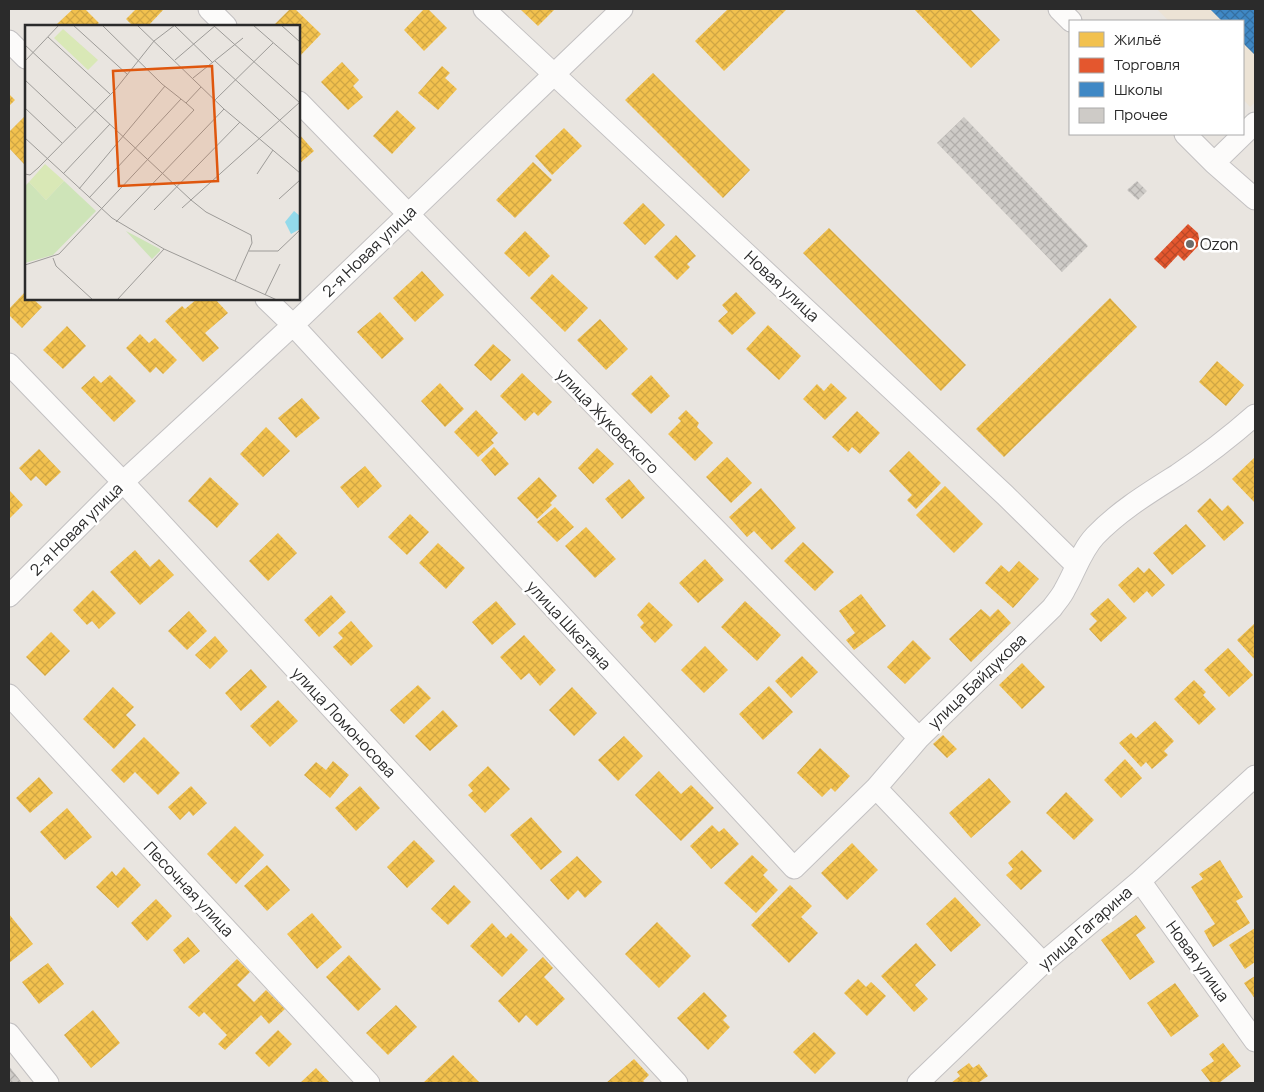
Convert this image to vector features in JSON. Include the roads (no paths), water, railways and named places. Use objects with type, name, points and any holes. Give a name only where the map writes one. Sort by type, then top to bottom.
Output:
[{"type":"street","points":[[209,9],[225,25]]},
{"type":"street","name":"Новая улица","points":[[484,9],[998,488],[1076,565]]},
{"type":"street","name":"2-я Новая улица","points":[[9,596],[123,482],[293,325],[622,9]]},
{"type":"street","points":[[1059,9],[1070,20]]},
{"type":"street","points":[[9,41],[25,57]]},
{"type":"street","name":"улица Жуковского","points":[[300,103],[407,215],[919,738]]},
{"type":"street","points":[[1244,134],[1255,123]]},
{"type":"street","points":[[1186,135],[1255,199]]},
{"type":"street","points":[[1214,163],[1243,135]]},
{"type":"street","name":"улица Шкетана","points":[[267,300],[293,325],[794,868],[876,788]]},
{"type":"street","name":"улица Ломоносова","points":[[9,364],[123,482],[678,1083]]},
{"type":"street","name":"улица Байдукова","points":[[876,788],[919,738],[1052,608],[1065,591],[1076,565],[1093,538],[1114,518],[1145,494],[1177,475],[1228,439],[1255,415]]},
{"type":"street","name":"Песочная улица","points":[[9,695],[369,1083]]},
{"type":"street","name":"улица Гагарина","points":[[918,1083],[1043,963],[1140,880],[1255,776]]},
{"type":"street","points":[[876,788],[1043,963]]},
{"type":"street","name":"Новая улица","points":[[1140,880],[1255,1041]]},
{"type":"street","points":[[9,1034],[48,1083]]},
{"type":"place","name":"Ozon","points":[[1190,244]]}]
